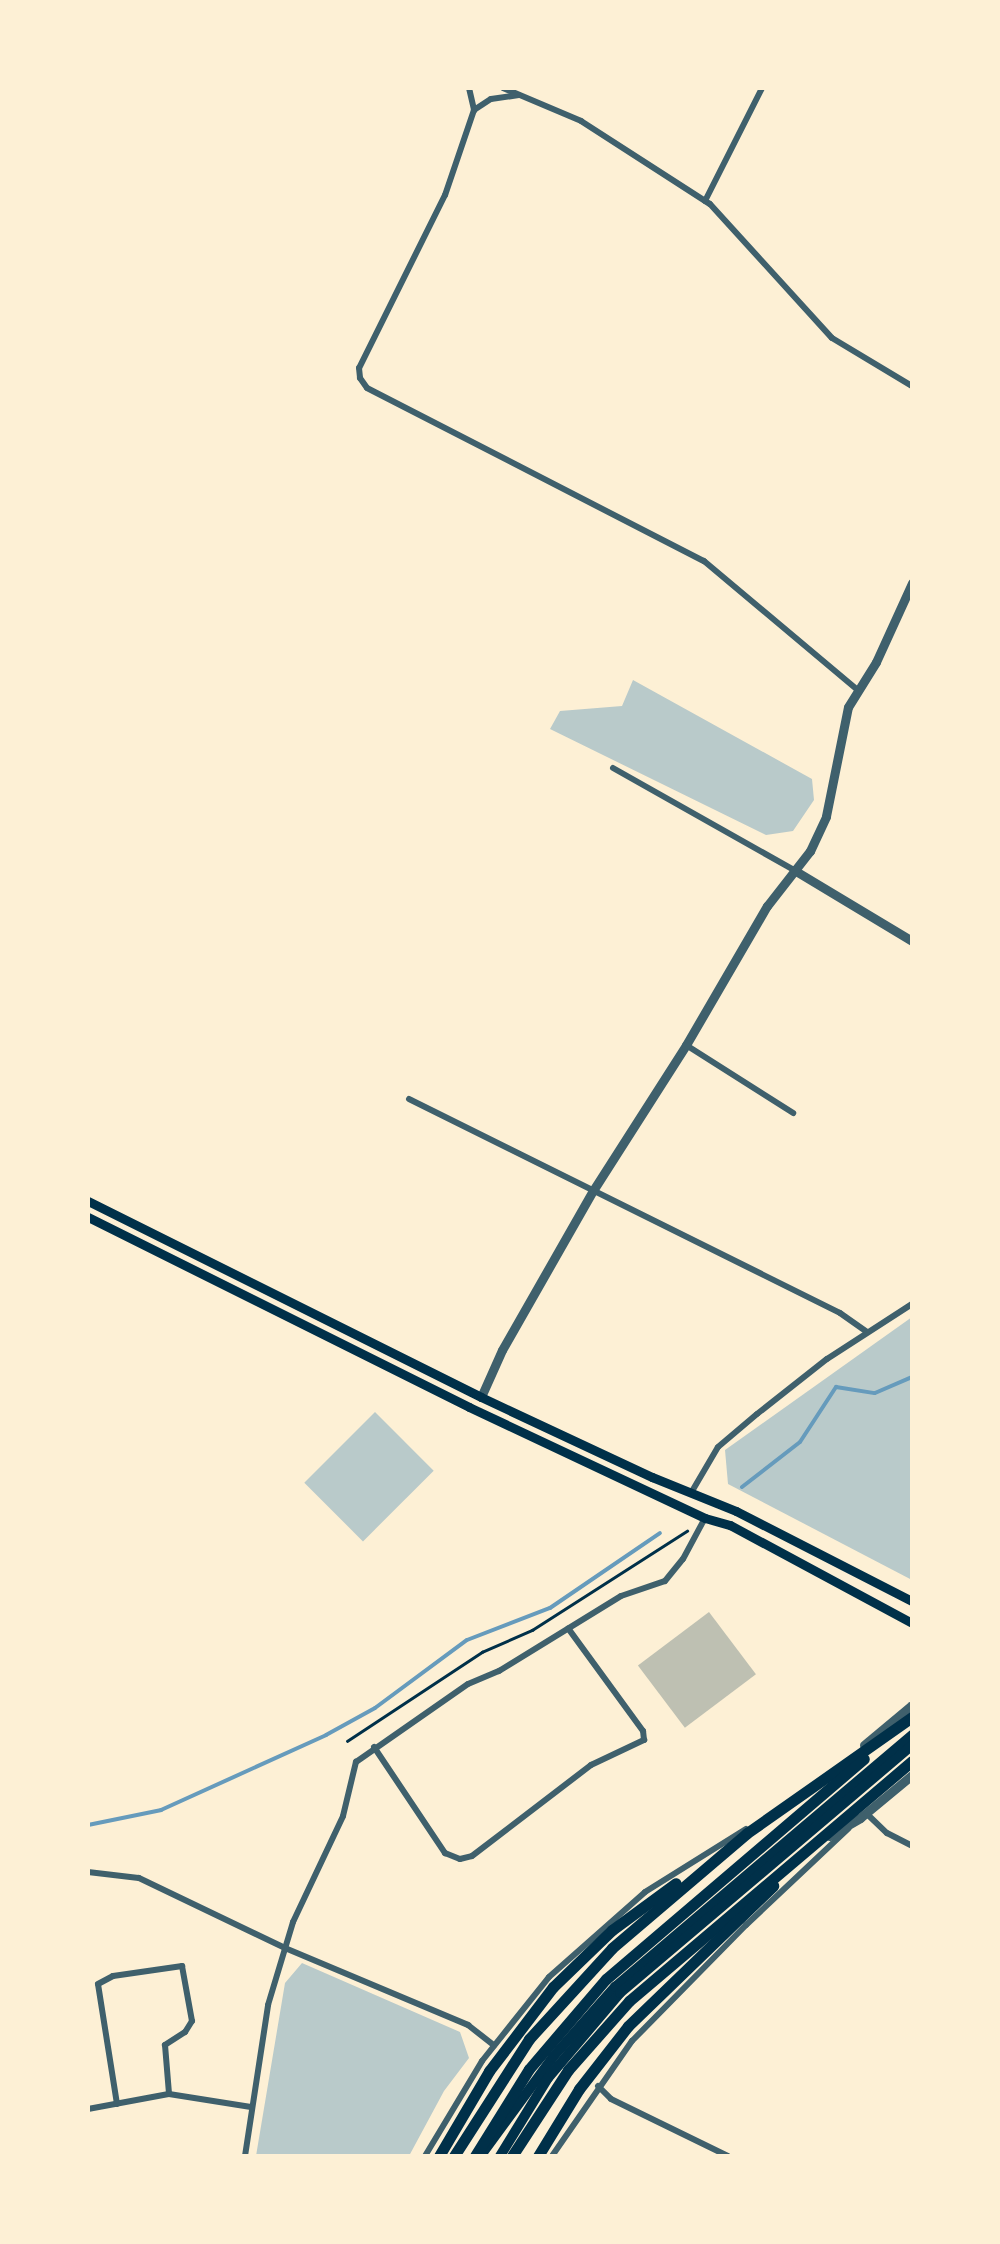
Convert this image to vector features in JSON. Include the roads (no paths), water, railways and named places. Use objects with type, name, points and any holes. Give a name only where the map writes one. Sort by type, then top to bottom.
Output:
[{"type":"highway","points":[[440,2156],[489,2071],[568,1971],[641,1907],[912,1718]]},
{"type":"highway","points":[[478,2156],[529,2069],[606,1979],[683,1909],[912,1718]]},
{"type":"highway","points":[[538,2156],[579,2089],[637,2015],[912,1760]]},
{"type":"highway","points":[[512,2156],[553,2090],[621,2010],[703,1934],[861,1810]]},
{"type":"highway","points":[[454,2156],[500,2078],[560,2002],[630,1930],[737,1840]]},
{"type":"main road","points":[[88,1200],[481,1397],[736,1510],[912,1600]]},
{"type":"main road","points":[[88,1216],[704,1518],[730,1525],[912,1624]]},
{"type":"main road","points":[[500,2156],[548,2078],[604,2010],[912,1734]]},
{"type":"main road","points":[[478,2156],[538,2075],[598,2004],[670,1936],[912,1745]]},
{"type":"street","points":[[470,88],[474,110],[446,195],[359,368],[360,378],[367,388],[704,561],[859,691]]},
{"type":"street","points":[[503,88],[581,121],[705,201],[832,338],[912,386]]},
{"type":"street","points":[[705,201],[762,88]]},
{"type":"street","points":[[474,110],[504,95],[523,95]]},
{"type":"street","points":[[481,1397],[502,1350],[594,1189],[686,1046],[767,906],[810,851],[826,816],[842,729],[912,583]]},
{"type":"street","points":[[613,768],[912,940]]},
{"type":"street","points":[[686,1046],[793,1113]]},
{"type":"street","points":[[409,1099],[840,1312],[867,1332]]},
{"type":"street","points":[[691,1493],[718,1447],[867,1332],[912,1304]]},
{"type":"street","points":[[245,2156],[268,2005],[285,1948],[343,1816],[356,1762],[468,1684],[499,1671],[621,1596],[665,1581],[683,1560],[704,1518]]},
{"type":"street","points":[[374,1746],[445,1852],[460,1858],[472,1856],[592,1765],[644,1740],[643,1731],[568,1628]]},
{"type":"street","points":[[425,2156],[494,2044],[549,1977],[622,1910],[834,1770],[912,1704]]},
{"type":"street","points":[[766,1862],[834,1770]]},
{"type":"street","points":[[766,1862],[861,1810],[912,1775]]},
{"type":"street","points":[[861,1810],[887,1833],[912,1846]]},
{"type":"street","points":[[552,2156],[597,2086],[632,2042],[861,1810]]},
{"type":"street","points":[[88,1872],[139,1878],[285,1948],[468,2025],[494,2044]]},
{"type":"street","points":[[117,2104],[98,1984],[113,1976],[182,1966],[192,2022],[189,2030],[165,2045],[169,2094]]},
{"type":"street","points":[[597,2086],[611,2100],[728,2156]]},
{"type":"street","points":[[88,2109],[169,2094],[251,2106]]},
{"type":"waterway","points":[[742,1487],[800,1442],[836,1387],[875,1393],[912,1377]]},
{"type":"waterway","points":[[88,1825],[161,1810],[326,1735],[375,1708],[467,1640],[550,1608],[660,1533]]}]
